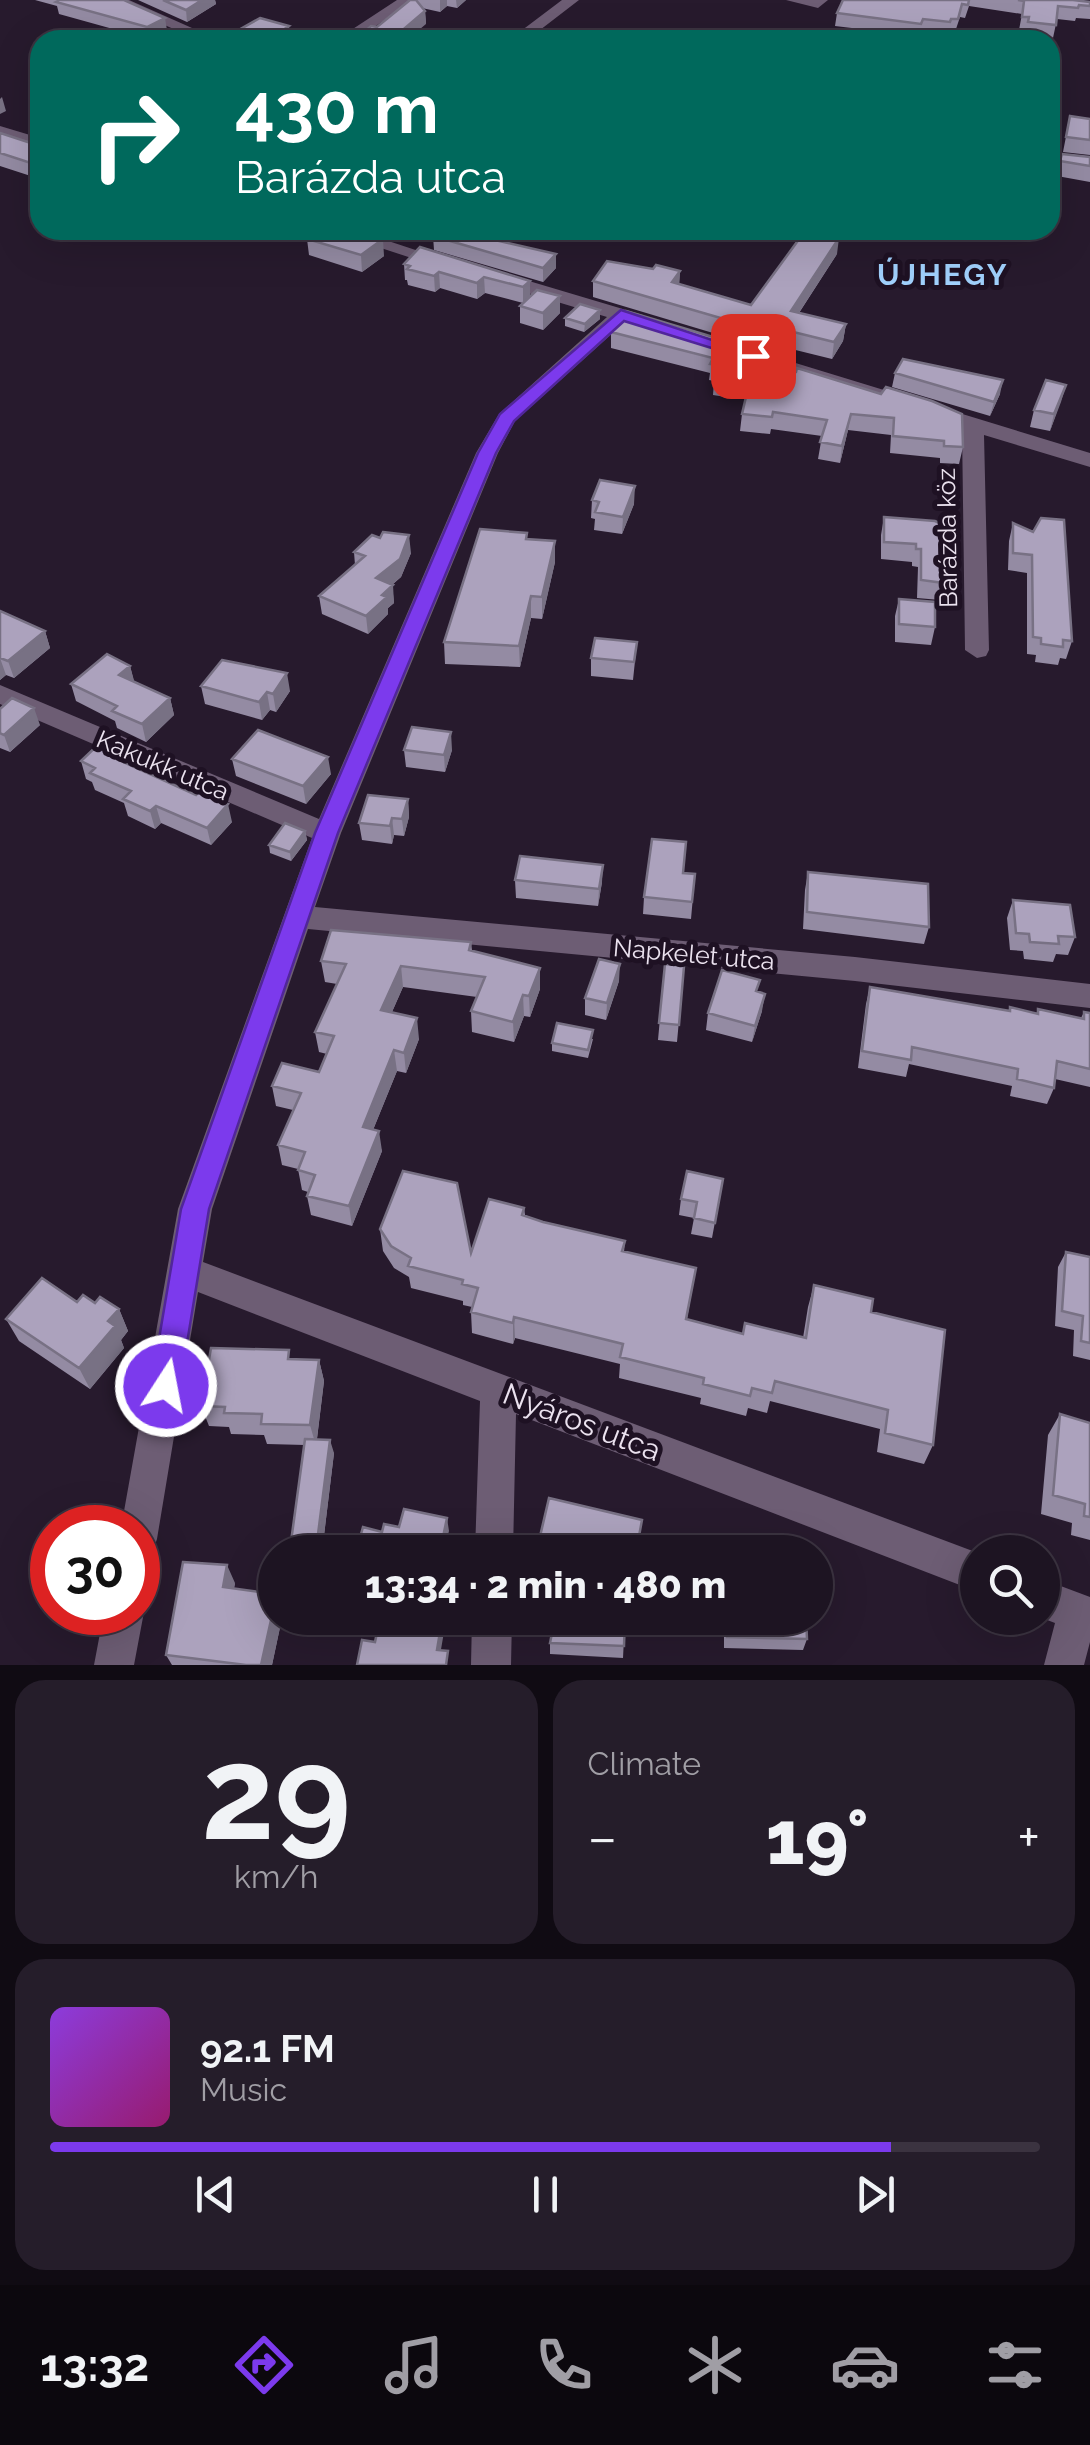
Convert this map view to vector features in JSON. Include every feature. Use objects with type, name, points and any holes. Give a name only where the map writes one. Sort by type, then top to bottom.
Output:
[{"type":"street","points":[[116,0],[186,30]]},
{"type":"street","points":[[360,30],[407,0]]},
{"type":"street","points":[[531,30],[572,0]]},
{"type":"street","points":[[793,0],[818,4],[821,0]]},
{"type":"street","points":[[0,131],[30,140]]},
{"type":"street","points":[[1060,161],[1090,163]]},
{"type":"street","points":[[369,240],[659,326]]},
{"type":"street","points":[[144,1505],[195,1209],[326,833],[487,453],[506,418],[621,314]]},
{"type":"street","points":[[697,338],[1090,460]]},
{"type":"street","name":"Barázda köz","points":[[973,426],[977,650]]},
{"type":"street","name":"Kakukk utca","points":[[0,694],[326,833]]},
{"type":"street","name":"Napkelet utca","points":[[297,917],[836,967],[1090,996]]},
{"type":"street","name":"Nyáros utca","points":[[187,1272],[960,1565]]},
{"type":"street","points":[[494,1535],[498,1390]]},
{"type":"street","points":[[1064,1665],[1070,1609]]},
{"type":"street","points":[[114,1665],[120,1635]]},
{"type":"street","points":[[491,1665],[492,1635]]},
{"type":"building","points":[[124,0],[165,18],[147,27],[56,2]]},
{"type":"building","points":[[163,0],[202,0],[186,10]]},
{"type":"building","points":[[410,0],[416,0],[425,11],[403,30],[366,30],[377,27]]},
{"type":"building","points":[[843,0],[969,0],[968,5],[962,4],[958,19],[923,19],[921,24],[837,13]]},
{"type":"building","points":[[1018,0],[1073,0],[1090,2],[1090,6],[1058,6],[1056,25],[1028,22],[1029,17],[1022,17],[1024,1]]},
{"type":"building","points":[[260,18],[289,26],[283,30],[239,30]]},
{"type":"building","points":[[1070,116],[1090,119],[1090,140],[1066,137]]},
{"type":"building","points":[[0,133],[30,143],[30,163],[0,153]]},
{"type":"building","points":[[1062,154],[1090,157],[1090,166],[1060,161]]},
{"type":"building","points":[[310,240],[382,240],[361,255]]},
{"type":"building","points":[[447,240],[495,240],[556,254],[543,268]]},
{"type":"building","points":[[798,240],[838,240],[791,311],[846,324],[834,342],[757,323],[755,328],[593,281],[607,261],[653,269],[656,265],[680,271],[672,282],[751,305]]},
{"type":"building","points":[[420,247],[530,281],[523,287],[484,277],[477,283],[439,272],[434,276],[407,269],[410,266],[404,264]]},
{"type":"building","points":[[537,290],[560,296],[543,313],[520,306]]},
{"type":"building","points":[[580,304],[600,310],[585,324],[565,318]]},
{"type":"building","points":[[626,311],[747,347],[733,382],[714,379],[719,365],[710,364],[713,358],[611,332],[617,326],[611,325]]},
{"type":"building","points":[[903,359],[1003,380],[994,402],[895,373]]},
{"type":"building","points":[[753,367],[796,372],[797,368],[881,394],[886,387],[932,401],[962,414],[963,447],[893,436],[894,418],[851,414],[842,446],[820,442],[827,420],[773,412],[772,417],[742,414]]},
{"type":"building","points":[[1046,380],[1066,385],[1054,414],[1034,410]]},
{"type":"building","points":[[600,480],[635,486],[623,517],[595,512],[599,502],[592,500]]},
{"type":"building","points":[[884,517],[935,521],[956,531],[949,539],[951,579],[945,578],[944,583],[921,580],[921,549],[916,549],[916,544],[884,542]]},
{"type":"building","points":[[1041,518],[1064,520],[1072,641],[1063,640],[1063,647],[1041,644],[1041,638],[1033,637],[1032,555],[1013,553],[1013,523],[1033,532]]},
{"type":"building","points":[[480,529],[527,533],[526,539],[555,541],[542,597],[531,596],[519,646],[444,642]]},
{"type":"building","points":[[383,532],[409,535],[400,559],[376,578],[393,585],[382,595],[387,597],[366,616],[319,596],[365,556],[354,552],[372,535],[380,538]]},
{"type":"building","points":[[899,599],[935,602],[935,627],[899,624]]},
{"type":"building","points":[[0,611],[45,631],[8,661],[0,658]]},
{"type":"building","points":[[595,638],[637,642],[634,662],[591,658]]},
{"type":"building","points":[[107,654],[130,666],[119,675],[170,698],[142,724],[112,711],[117,706],[71,684]]},
{"type":"building","points":[[222,660],[287,673],[273,694],[267,692],[259,702],[201,686]]},
{"type":"building","points":[[12,698],[34,708],[4,735],[0,733],[0,709]]},
{"type":"building","points":[[412,727],[451,732],[444,755],[404,750]]},
{"type":"building","points":[[258,730],[328,757],[303,786],[232,759]]},
{"type":"building","points":[[102,741],[129,753],[121,761],[196,795],[199,792],[228,804],[207,828],[156,806],[150,811],[123,799],[131,791],[90,773],[95,768],[81,761]]},
{"type":"building","points":[[368,795],[408,799],[402,819],[392,818],[390,826],[359,823]]},
{"type":"building","points":[[285,823],[305,831],[290,852],[269,845]]},
{"type":"building","points":[[652,839],[686,842],[683,873],[695,874],[692,902],[644,897]]},
{"type":"building","points":[[520,856],[603,865],[599,889],[515,880]]},
{"type":"building","points":[[808,872],[928,884],[929,927],[807,912]]},
{"type":"building","points":[[1013,900],[1070,905],[1075,937],[1058,936],[1059,944],[1030,942],[1029,934],[1016,933]]},
{"type":"building","points":[[331,930],[471,942],[469,950],[540,968],[529,996],[523,995],[513,1022],[471,1011],[485,977],[401,966],[381,1010],[417,1018],[404,1053],[394,1050],[363,1127],[379,1131],[349,1206],[307,1196],[315,1175],[298,1170],[305,1152],[278,1145],[301,1093],[272,1086],[282,1063],[319,1072],[334,1036],[315,1032],[346,964],[321,961]]},
{"type":"building","points":[[599,959],[620,964],[607,1003],[585,998]]},
{"type":"building","points":[[665,964],[684,966],[679,1025],[659,1023]]},
{"type":"building","points":[[722,970],[760,980],[756,991],[765,994],[755,1026],[708,1013]]},
{"type":"building","points":[[870,987],[1010,1011],[1010,1007],[1038,1014],[1038,1009],[1084,1019],[1084,1012],[1090,1013],[1090,1069],[1057,1061],[1054,1088],[1017,1079],[1018,1069],[912,1047],[911,1060],[862,1051]]},
{"type":"building","points":[[557,1023],[593,1030],[588,1050],[552,1043]]},
{"type":"building","points":[[403,1171],[457,1183],[471,1253],[489,1199],[524,1208],[522,1215],[543,1222],[625,1241],[622,1251],[696,1268],[686,1319],[743,1334],[745,1323],[806,1338],[814,1285],[873,1299],[871,1312],[945,1330],[933,1445],[885,1433],[888,1410],[775,1381],[772,1393],[752,1388],[750,1396],[703,1384],[704,1378],[620,1357],[623,1344],[514,1317],[513,1323],[471,1312],[478,1288],[462,1284],[463,1280],[408,1266],[411,1258],[391,1246],[380,1229]]},
{"type":"building","points":[[687,1171],[723,1179],[715,1223],[694,1218],[697,1202],[681,1199]]},
{"type":"building","points":[[1066,1252],[1090,1257],[1090,1343],[1081,1341],[1083,1316],[1062,1311]]},
{"type":"building","points":[[42,1278],[77,1302],[83,1295],[95,1303],[100,1297],[119,1309],[108,1321],[115,1326],[79,1368],[6,1319]]},
{"type":"building","points":[[211,1348],[289,1350],[288,1359],[319,1360],[310,1425],[261,1424],[262,1414],[224,1413],[225,1407],[201,1406]]},
{"type":"building","points":[[1060,1414],[1090,1423],[1090,1517],[1084,1516],[1085,1504],[1053,1495]]},
{"type":"building","points":[[305,1439],[330,1440],[318,1535],[292,1535]]},
{"type":"building","points":[[549,1498],[642,1520],[639,1535],[540,1535]]},
{"type":"building","points":[[404,1509],[447,1518],[443,1535],[361,1535],[363,1527],[382,1532],[384,1524],[399,1527]]},
{"type":"building","points":[[183,1562],[227,1565],[223,1587],[258,1592],[258,1635],[268,1635],[261,1665],[166,1655]]},
{"type":"building","points":[[376,1635],[440,1635],[437,1650],[448,1651],[446,1665],[357,1665],[362,1640],[375,1642]]},
{"type":"building","points":[[552,1635],[624,1635],[624,1646],[550,1643]]},
{"type":"building","points":[[807,1635],[807,1639],[727,1637]]},
{"type":"district","name":"ÚJHEGY","points":[[943,274]]},
{"type":"route","points":[[166,1386],[195,1209],[326,833],[487,453],[506,418],[621,314],[753,356]]}]
